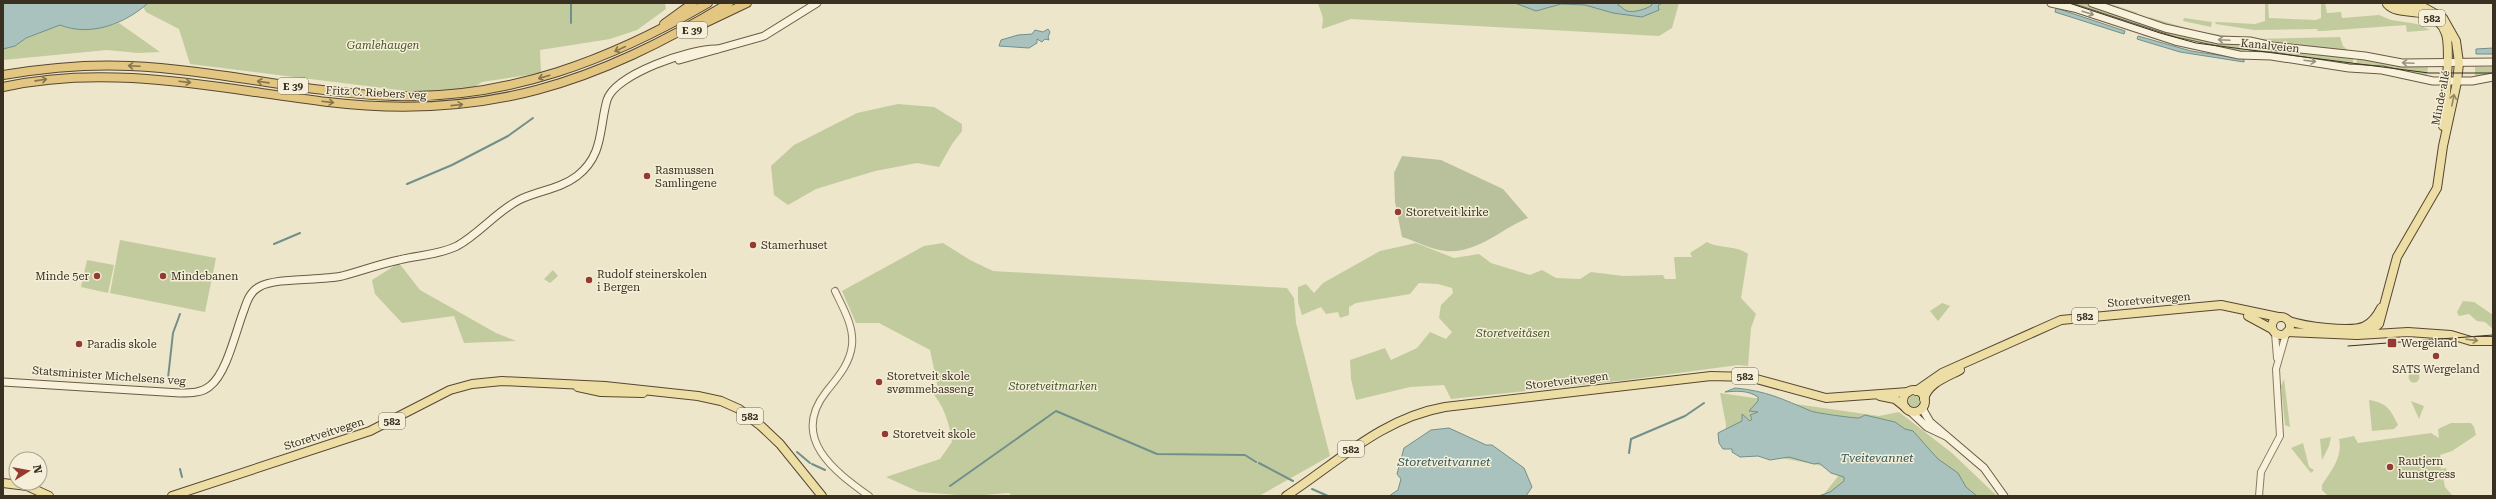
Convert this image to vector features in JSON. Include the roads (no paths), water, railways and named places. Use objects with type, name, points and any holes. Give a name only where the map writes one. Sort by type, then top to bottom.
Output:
[{"type":"highway","name":"E 39","points":[[655,33],[672,17],[693,3]]},
{"type":"highway","name":"Fritz C. Riebers veg","points":[[3,76],[69,66],[129,66],[183,70],[350,93],[437,95],[494,89],[546,77],[597,59],[655,33],[708,3]]},
{"type":"highway","name":"Fritz C. Riebers veg","points":[[3,86],[70,77],[128,77],[183,81],[350,104],[438,106],[480,102],[535,91],[585,76],[637,54],[729,3]]},
{"type":"highway","name":"E 39","points":[[637,54],[747,3]]},
{"type":"main road","name":"Statsminister Michelsens veg","points":[[3,382],[180,393],[191,393],[206,389],[215,382],[223,367],[248,299],[258,288],[275,283],[342,276],[401,259],[442,252],[458,245],[510,205],[563,184],[578,175],[590,160],[597,147],[603,128],[607,99],[614,88],[634,76],[680,55],[706,49],[717,49],[764,36],[817,3]]},
{"type":"main road","name":"Kanalveien","points":[[2051,3],[2074,8],[2164,38],[2239,54],[2328,63],[2349,68],[2382,70],[2457,82],[2493,77]]},
{"type":"main road","name":"Kanalveien","points":[[2092,3],[2165,28],[2212,39],[2250,41],[2272,46],[2362,56],[2402,63],[2493,62]]},
{"type":"main road","name":"Minde allé","points":[[2386,3],[2398,10],[2424,14],[2440,23],[2447,38],[2446,81],[2441,140],[2443,146]]},
{"type":"main road","name":"Minde allé","points":[[2357,335],[2377,326],[2381,320],[2383,306],[2397,258],[2435,193],[2443,146],[2457,82],[2459,63],[2456,41],[2443,18],[2425,8],[2390,3]]},
{"type":"main road","name":"Storetveitvegen","points":[[1286,496],[1376,432],[1410,415],[1439,408],[1711,376],[1749,377],[1826,398],[1912,391],[1942,373],[2061,320],[2215,306],[2230,306],[2267,316],[2278,317]]},
{"type":"main road","name":"Storetveitvegen","points":[[2215,306],[2256,319],[2273,331]]},
{"type":"main road","name":"Minde allé","points":[[2288,321],[2307,326],[2358,328],[2365,326],[2373,320],[2383,306]]},
{"type":"main road","name":"582","points":[[2278,317],[2285,318],[2288,321]]},
{"type":"main road","points":[[2273,331],[2272,321],[2278,317]]},
{"type":"main road","points":[[2286,333],[2290,326],[2288,321]]},
{"type":"main road","name":"582","points":[[2273,331],[2286,333],[2357,335],[2400,332],[2451,335],[2471,341],[2493,341]]},
{"type":"main road","name":"Storetveitvegen","points":[[1924,399],[1930,388],[1937,382],[2017,339]]},
{"type":"main road","name":"Storetveitvegen","points":[[172,496],[370,431],[396,420],[438,395],[460,387],[502,381],[574,386],[590,391],[627,394],[652,392],[712,398],[739,409],[758,423],[780,444],[820,494],[826,496]]},
{"type":"main road","points":[[1924,399],[1921,393],[1912,391],[1903,401],[1908,410],[1927,427],[1948,436]]},
{"type":"main road","name":"Storetveitvegen","points":[[1873,395],[1894,399],[1908,410]]},
{"type":"main road","name":"582","points":[[1922,408],[1924,399]]},
{"type":"main road","points":[[1908,410],[1922,408],[1926,417],[1984,468],[2004,496]]},
{"type":"main road","points":[[3,483],[27,486],[49,496]]},
{"type":"street","points":[[835,291],[851,327],[852,346],[845,367],[816,406],[813,419],[814,437],[820,452],[829,464],[869,496]]},
{"type":"street","points":[[2259,496],[2261,472],[2280,430],[2276,391],[2277,361],[2273,331]]},
{"type":"street","points":[[2277,361],[2286,333]]},
{"type":"water","points":[[3,3],[148,3],[129,17],[107,26],[83,30],[60,25],[26,38],[15,46],[3,49]]},
{"type":"water","points":[[1515,3],[1619,3],[1618,5],[1626,10],[1636,11],[1647,8],[1652,5],[1651,3],[1662,3],[1658,6],[1659,10],[1642,17],[1613,13],[1585,5],[1561,4],[1536,11]]},
{"type":"water","points":[[2056,8],[2125,31],[2124,34],[2055,12]]},
{"type":"water","points":[[1048,29],[1050,32],[1048,37],[1049,40],[1045,39],[1042,42],[1037,39],[1037,43],[1029,48],[999,46],[1001,40],[1018,35],[1032,34],[1035,30],[1043,32]]},
{"type":"water","points":[[2138,36],[2191,51],[2244,59],[2244,62],[2180,52],[2137,39]]},
{"type":"water","points":[[2493,48],[2493,54],[2476,54],[2476,49]]},
{"type":"water","name":"Tveitevannet","points":[[1735,388],[1765,393],[1814,412],[1855,418],[1865,415],[1895,422],[1905,429],[1913,431],[1938,459],[1958,473],[1966,487],[1977,496],[1819,496],[1830,492],[1844,481],[1844,477],[1831,473],[1819,463],[1814,464],[1789,457],[1770,460],[1758,456],[1740,457],[1732,452],[1732,449],[1723,449],[1719,443],[1718,433],[1742,421],[1742,414],[1750,421],[1752,419],[1750,415],[1758,412],[1749,411],[1758,401],[1758,397],[1746,392],[1725,392]]},
{"type":"water","name":"Storetveitvannet","points":[[1449,428],[1486,445],[1492,445],[1524,468],[1532,487],[1526,496],[1389,496],[1398,490],[1401,479],[1397,474],[1404,448],[1431,430]]},
{"type":"waterway","points":[[571,3],[571,23]]},
{"type":"waterway","points":[[407,184],[452,165],[508,136],[533,118]]},
{"type":"waterway","points":[[274,244],[300,233]]},
{"type":"waterway","points":[[168,378],[173,333],[180,314]]},
{"type":"waterway","points":[[1629,453],[1631,439],[1685,416],[1704,403]]},
{"type":"waterway","points":[[950,486],[1056,411],[1157,454],[1245,455],[1256,462]]},
{"type":"waterway","points":[[797,452],[810,463]]},
{"type":"waterway","points":[[1259,463],[1293,481]]},
{"type":"waterway","points":[[812,464],[825,470]]},
{"type":"waterway","points":[[180,469],[182,477]]},
{"type":"waterway","points":[[1312,489],[1328,496]]},
{"type":"tram line","points":[[2069,3],[2160,33],[2196,43],[2429,73],[2493,73]]},
{"type":"tram line","points":[[2348,346],[2493,335]]},
{"type":"place","name":"Rasmussen Samlingene","points":[[647,176]]},
{"type":"place","name":"Storetveit kirke","points":[[1398,212]]},
{"type":"place","name":"Stamerhuset","points":[[753,245]]},
{"type":"place","name":"Minde 5er","points":[[97,276]]},
{"type":"place","name":"Mindebanen","points":[[163,276]]},
{"type":"place","name":"Rudolf steinerskolen i Bergen","points":[[589,280]]},
{"type":"place","name":"Wergeland","points":[[2392,343]]},
{"type":"place","name":"Paradis skole","points":[[79,344]]},
{"type":"place","name":"SATS Wergeland","points":[[2436,356]]},
{"type":"place","name":"Storetveit skole svømmebasseng","points":[[879,382]]},
{"type":"place","name":"Storetveit skole","points":[[885,434]]},
{"type":"place","name":"Rautjern kunstgress","points":[[2390,467]]},
{"type":"park label","name":"Gamlehaugen","points":[[383,45]]},
{"type":"park label","name":"Storetveitåsen","points":[[1513,333]]},
{"type":"park label","name":"Storetveitmarken","points":[[1053,386]]}]
